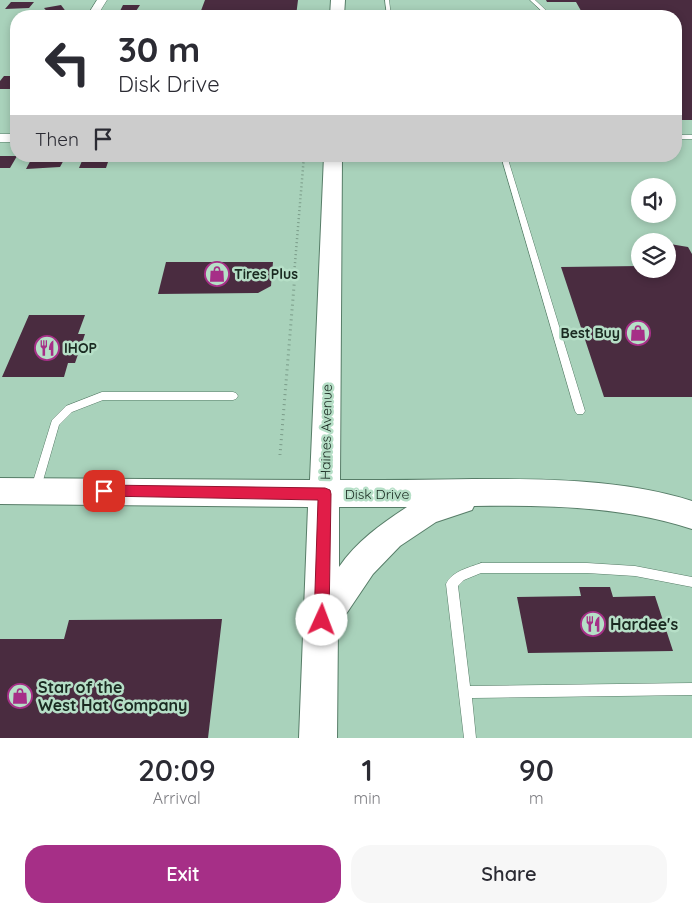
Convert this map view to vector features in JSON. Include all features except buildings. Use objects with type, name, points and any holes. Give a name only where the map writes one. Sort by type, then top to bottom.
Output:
[{"type":"main road","name":"Haines Avenue","points":[[318,738],[333,162]]},
{"type":"main road","name":"Disk Drive","points":[[0,491],[325,494],[535,492],[625,498],[692,515]]},
{"type":"main road","points":[[322,620],[361,563],[389,536],[426,512],[483,493]]},
{"type":"lane","points":[[532,0],[543,10]]},
{"type":"lane","points":[[506,162],[580,411]]},
{"type":"lane","points":[[35,491],[55,423],[69,409],[102,396],[233,396]]},
{"type":"lane","points":[[470,738],[452,584],[460,576],[481,568],[587,568],[635,571],[692,582]]},
{"type":"lane","points":[[464,692],[692,690]]},
{"type":"path","points":[[280,455],[304,162]]},
{"type":"place","name":"Tires Plus","points":[[217,274]]},
{"type":"place","name":"Best Buy","points":[[638,333]]},
{"type":"place","name":"IHOP","points":[[47,348]]},
{"type":"place","name":"Hardee's","points":[[593,624]]},
{"type":"place","name":"Star of the West Hat Company","points":[[20,696]]},
{"type":"route","points":[[104,491],[325,494],[322,620]]}]
